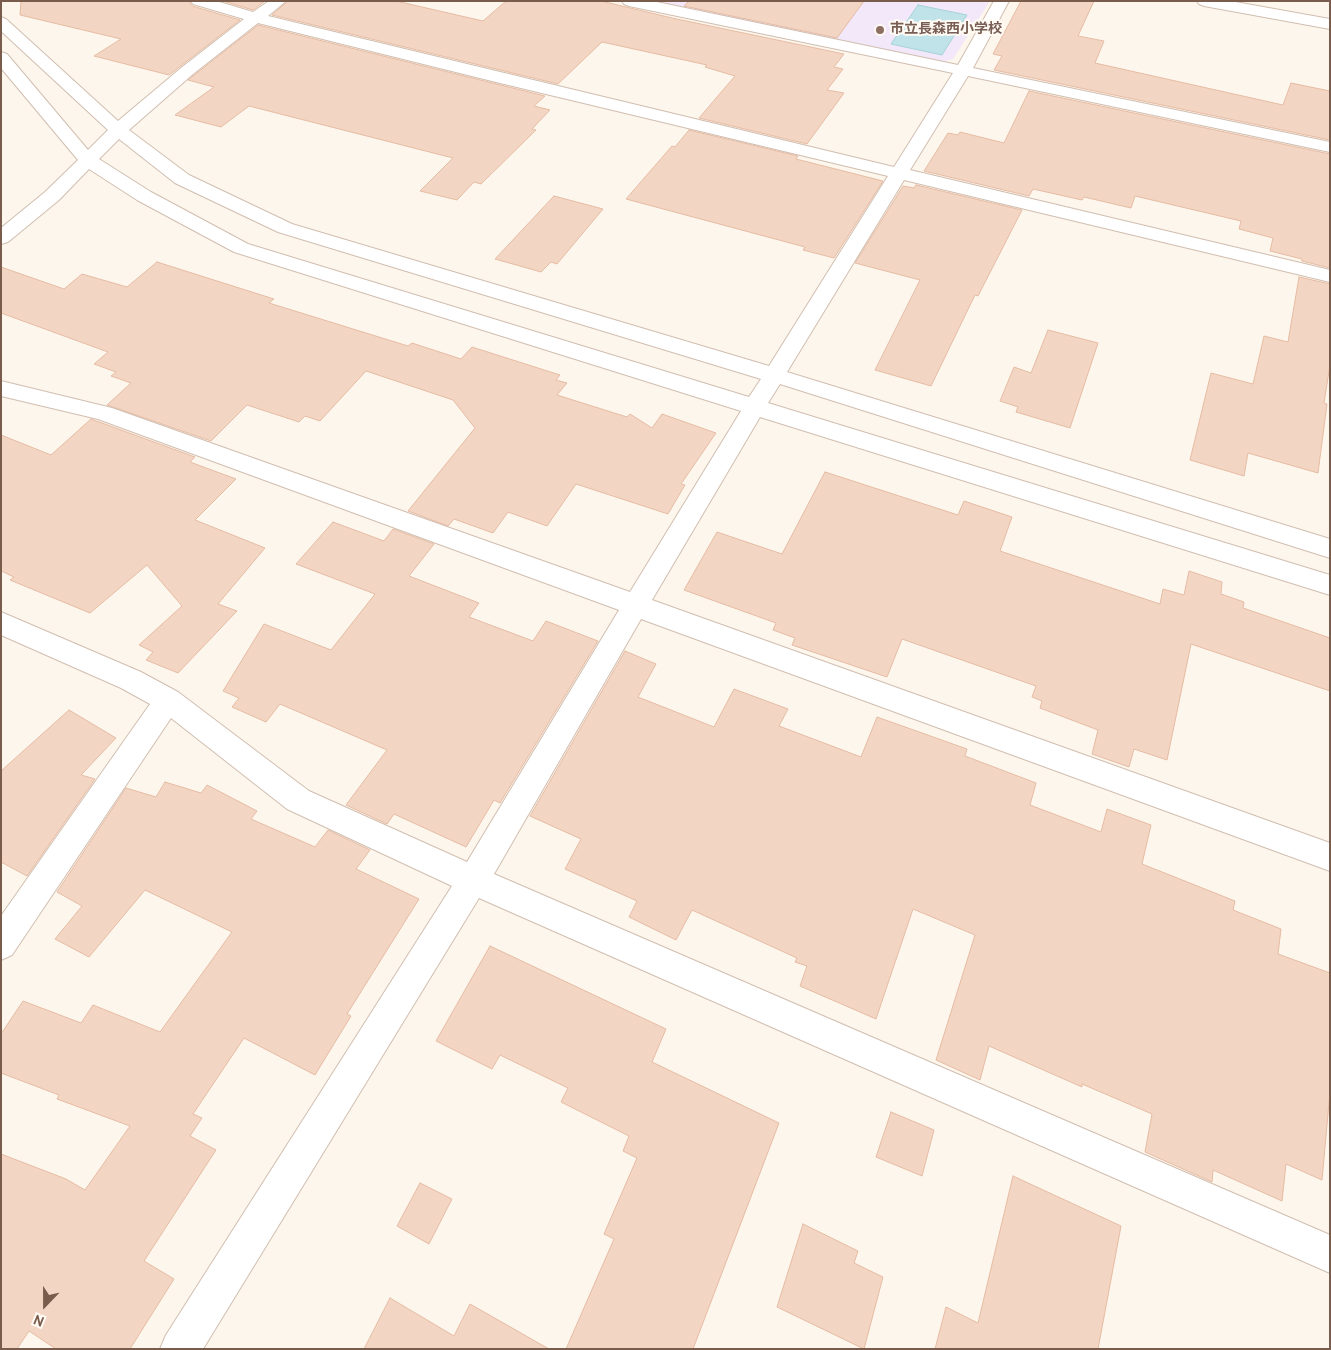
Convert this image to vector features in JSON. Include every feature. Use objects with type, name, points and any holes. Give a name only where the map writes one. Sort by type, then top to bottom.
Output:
[{"type":"street","points":[[198,1],[284,25],[1330,276]]},
{"type":"street","points":[[1,238],[52,196],[118,130],[257,16],[279,1]]},
{"type":"street","points":[[629,1],[962,72],[1330,147]]},
{"type":"street","points":[[180,1349],[473,880],[754,408],[962,72],[1002,1]]},
{"type":"street","points":[[1204,1],[1330,24]]},
{"type":"street","points":[[1,22],[118,130],[182,179],[285,228],[774,375],[1330,550]]},
{"type":"street","points":[[1,57],[88,160],[144,196],[241,248],[1330,585]]},
{"type":"street","points":[[1,388],[104,412],[1330,857]]},
{"type":"street","points":[[1,623],[131,680],[168,700],[298,800],[473,880],[1330,1254]]},
{"type":"street","points":[[1,944],[168,700]]},
{"type":"shaded area","name":"市立長森西小学校","points":[[650,1],[990,1],[953,59],[941,62]]},
{"type":"water","points":[[918,5],[967,15],[942,55],[891,44]]},
{"type":"building","points":[[21,1],[189,1],[192,6],[240,20],[169,75],[94,56],[121,39],[20,15]]},
{"type":"building","points":[[223,1],[265,1],[253,10]]},
{"type":"building","points":[[288,1],[396,1],[483,21],[506,1],[601,1],[844,54],[834,67],[843,69],[827,90],[844,93],[807,144],[699,118],[735,76],[705,67],[707,65],[602,42],[558,84],[272,15]]},
{"type":"building","points":[[689,1],[864,1],[837,38],[684,6]]},
{"type":"building","points":[[1021,1],[1094,1],[1078,36],[1104,41],[1095,63],[1283,105],[1291,83],[1330,91],[1330,140],[994,70],[1002,56],[993,54]]},
{"type":"building","points":[[258,25],[545,96],[534,106],[550,110],[532,129],[536,130],[481,184],[474,182],[457,200],[420,191],[453,158],[249,106],[221,127],[175,115],[214,87],[188,80]]},
{"type":"building","points":[[1029,91],[1330,154],[1330,268],[1270,251],[1273,238],[1239,229],[1241,221],[1135,196],[1131,208],[1084,197],[1082,200],[1033,189],[1029,196],[924,171],[948,133],[958,135],[960,132],[1004,143]]},
{"type":"building","points":[[689,130],[798,156],[796,159],[883,181],[834,258],[803,250],[805,247],[626,199],[672,146],[675,147]]},
{"type":"building","points":[[916,185],[1022,210],[978,296],[975,295],[931,386],[875,370],[920,280],[855,263],[903,186],[914,188]]},
{"type":"building","points":[[554,196],[603,209],[557,264],[551,262],[541,272],[495,259]]},
{"type":"building","points":[[157,262],[274,299],[269,303],[408,346],[412,343],[461,359],[472,347],[560,375],[556,380],[567,383],[557,395],[627,417],[630,414],[652,428],[662,414],[716,433],[681,484],[685,485],[668,514],[576,484],[547,526],[508,512],[493,533],[454,519],[448,526],[408,511],[475,428],[453,400],[366,371],[320,421],[305,416],[299,422],[247,405],[211,441],[107,405],[131,383],[111,376],[116,372],[94,364],[108,352],[1,313],[1,267],[64,289],[82,274],[127,287]]},
{"type":"building","points":[[1299,277],[1330,284],[1330,365],[1324,403],[1327,404],[1318,473],[1248,453],[1244,476],[1190,460],[1211,373],[1253,384],[1264,336],[1288,342]]},
{"type":"building","points":[[1048,330],[1098,343],[1070,428],[1016,412],[1018,407],[1000,401],[1014,367],[1031,373]]},
{"type":"building","points":[[91,419],[195,457],[190,462],[236,479],[195,520],[265,548],[218,604],[237,611],[178,673],[146,660],[153,652],[139,645],[182,606],[147,565],[90,613],[10,580],[14,577],[1,571],[1,435],[51,455]]},
{"type":"building","points":[[825,472],[958,515],[964,501],[1012,517],[1000,551],[1160,604],[1163,589],[1184,595],[1189,571],[1222,582],[1221,594],[1244,602],[1243,608],[1330,638],[1330,691],[1191,644],[1167,760],[1134,749],[1129,767],[1092,754],[1098,730],[1040,708],[1042,701],[1032,697],[1036,686],[902,639],[887,677],[792,645],[795,638],[773,630],[776,623],[684,590],[717,532],[782,554]]},
{"type":"building","points":[[333,522],[384,541],[393,529],[434,544],[409,576],[479,603],[469,617],[533,641],[546,621],[598,641],[500,803],[494,800],[466,847],[394,814],[387,824],[346,805],[387,750],[280,704],[266,722],[232,707],[239,698],[223,691],[264,624],[331,650],[375,594],[296,564]]},
{"type":"building","points":[[625,651],[656,664],[638,697],[714,727],[734,689],[788,709],[779,726],[861,757],[877,717],[967,749],[965,756],[1036,783],[1030,805],[1101,832],[1107,809],[1151,825],[1142,864],[1235,901],[1233,910],[1281,929],[1278,954],[1330,973],[1330,1092],[1322,1180],[1286,1164],[1282,1201],[1213,1170],[1212,1182],[1145,1152],[1152,1114],[1082,1084],[1082,1087],[989,1046],[980,1080],[936,1060],[975,935],[913,909],[876,1019],[800,986],[807,966],[795,962],[797,958],[692,910],[676,940],[629,917],[637,901],[565,869],[581,839],[530,816]]},
{"type":"building","points":[[69,710],[116,738],[81,775],[95,779],[27,876],[1,862],[1,771]]},
{"type":"building","points":[[165,782],[201,793],[207,785],[257,811],[251,819],[315,847],[328,830],[370,850],[356,869],[419,899],[347,1014],[351,1016],[315,1075],[244,1038],[193,1114],[202,1118],[190,1136],[216,1150],[144,1261],[174,1279],[130,1349],[56,1349],[29,1331],[17,1349],[1,1349],[1,1154],[66,1179],[85,1190],[130,1126],[57,1099],[59,1095],[1,1073],[1,1034],[23,1001],[81,1023],[93,1005],[160,1032],[232,932],[145,890],[89,957],[55,939],[82,906],[57,892],[126,788],[156,797]]},
{"type":"building","points":[[490,946],[666,1029],[652,1062],[779,1123],[693,1349],[566,1349],[614,1239],[604,1234],[637,1158],[623,1151],[629,1136],[561,1102],[568,1088],[500,1055],[492,1069],[436,1041]]},
{"type":"building","points":[[891,1112],[934,1130],[922,1176],[876,1157]]},
{"type":"building","points":[[1013,1176],[1121,1226],[1098,1349],[935,1349],[946,1307],[978,1323]]},
{"type":"building","points":[[420,1183],[452,1199],[429,1244],[397,1226]]},
{"type":"building","points":[[803,1224],[858,1251],[854,1263],[883,1277],[864,1349],[777,1307]]},
{"type":"building","points":[[390,1298],[454,1336],[470,1304],[549,1349],[364,1349]]},
{"type":"place","name":"市立長森西小学校","points":[[880,30]]}]
